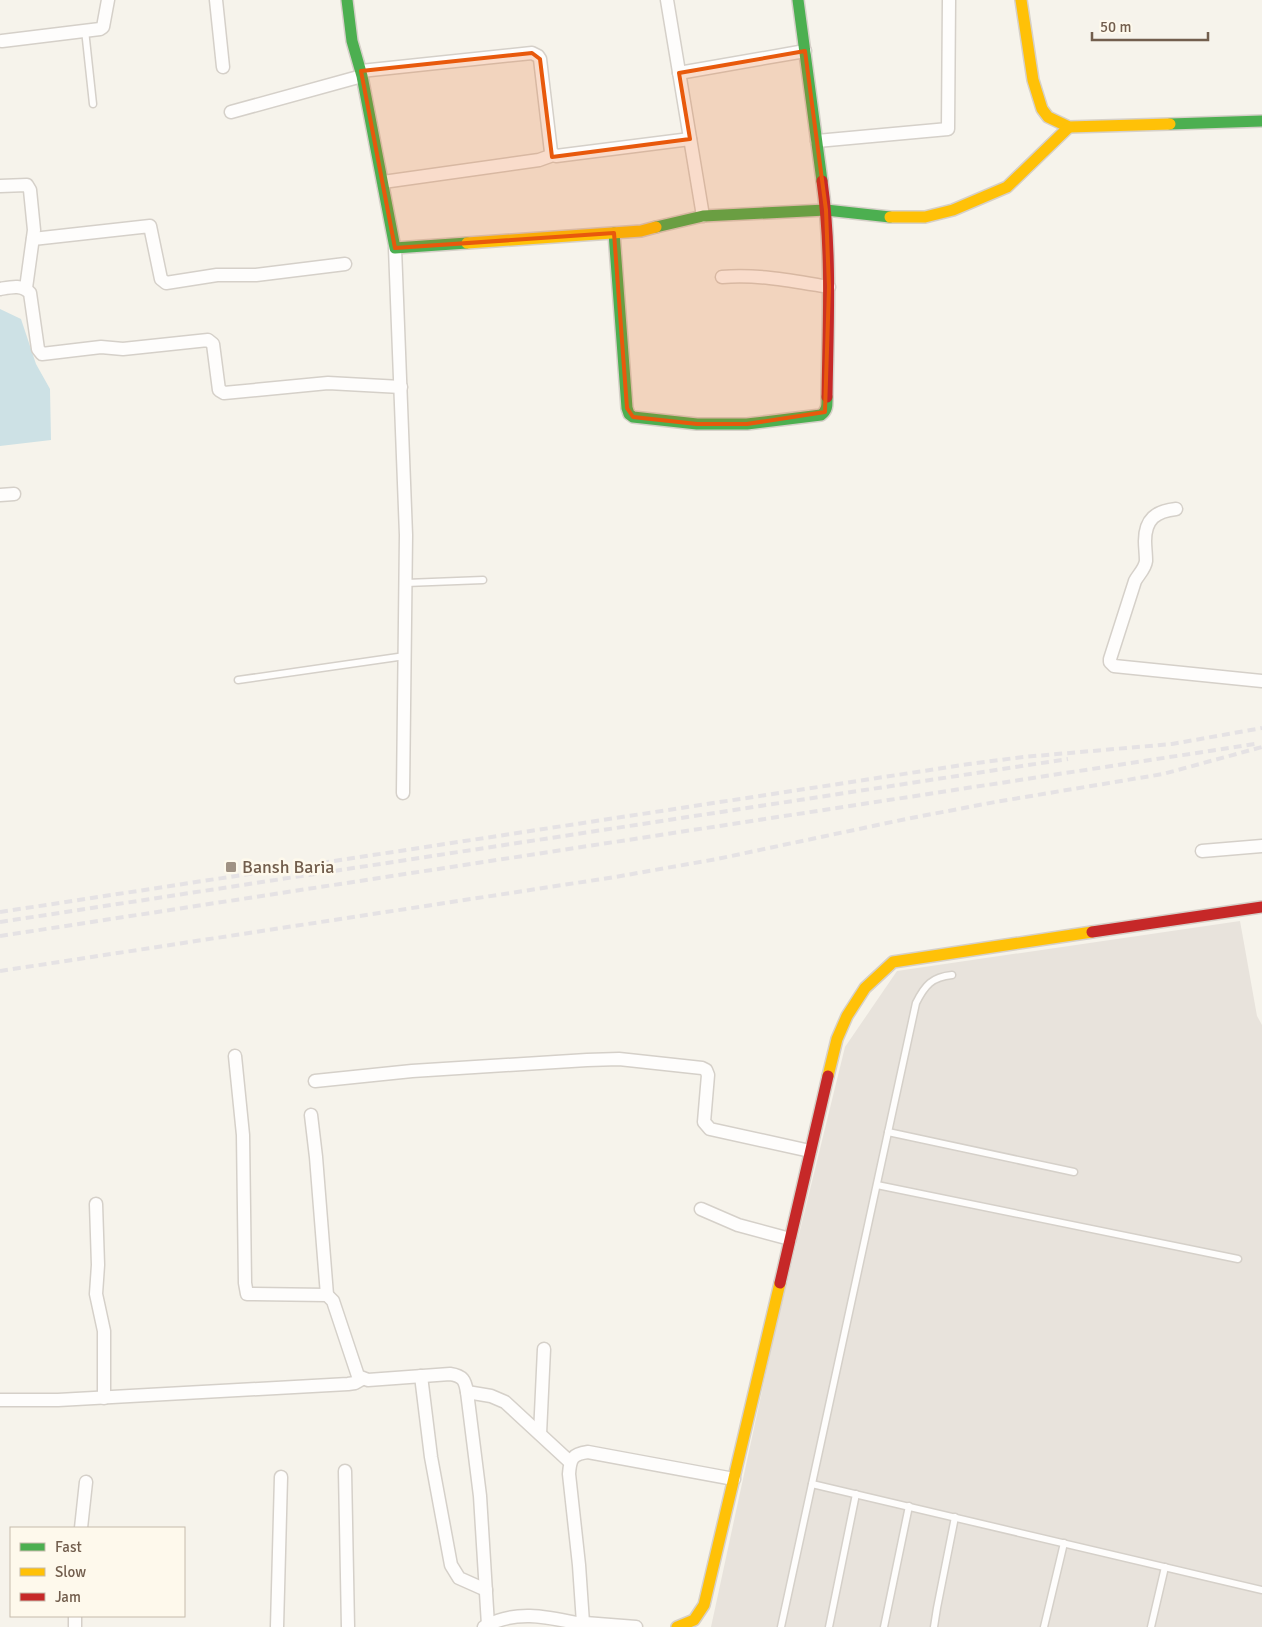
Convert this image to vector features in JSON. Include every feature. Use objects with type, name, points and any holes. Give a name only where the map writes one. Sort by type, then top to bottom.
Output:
[{"type":"street","points":[[2,41],[103,27],[108,0]]},
{"type":"street","points":[[216,0],[223,67]]},
{"type":"street","points":[[347,0],[352,41],[384,182],[395,248],[406,534],[403,793]]},
{"type":"street","points":[[667,0],[703,216]]},
{"type":"street","points":[[614,233],[629,414],[633,417],[697,424],[747,424],[821,415],[825,412],[827,407],[829,288],[826,210],[798,0]]},
{"type":"street","points":[[817,141],[948,129],[949,0]]},
{"type":"street","points":[[1021,0],[1027,47],[1038,102],[1047,117],[1069,127],[1262,121]]},
{"type":"street","points":[[679,73],[804,51]]},
{"type":"street","points":[[231,112],[361,74],[532,53],[540,59],[551,152],[553,155]]},
{"type":"street","points":[[395,248],[403,249],[641,231],[703,216],[826,210],[900,218],[925,217],[953,210],[1007,187],[1069,127]]},
{"type":"street","points":[[384,182],[539,160],[553,155],[690,139]]},
{"type":"street","points":[[0,186],[27,185],[29,187],[33,217],[33,239],[26,288]]},
{"type":"street","points":[[33,239],[150,226],[161,279],[166,283],[217,276],[256,275],[346,264]]},
{"type":"street","points":[[722,277],[759,276],[829,288]]},
{"type":"street","points":[[0,289],[20,287],[26,288],[30,293],[38,349],[42,354],[102,347],[123,349],[208,340],[213,344],[219,390],[224,393],[328,382],[401,388]]},
{"type":"street","points":[[0,495],[14,494]]},
{"type":"street","points":[[1176,509],[1164,510],[1157,514],[1146,528],[1146,561],[1135,582],[1110,662],[1114,666],[1262,681]]},
{"type":"street","points":[[1202,851],[1262,846]]},
{"type":"street","points":[[677,1627],[690,1624],[698,1618],[704,1605],[837,1039],[847,1016],[866,988],[893,962],[1262,908]]},
{"type":"street","points":[[235,1056],[243,1135],[245,1283],[247,1294],[327,1295]]},
{"type":"street","points":[[314,1081],[412,1071],[588,1060],[619,1059],[702,1068],[708,1074],[704,1122],[710,1129],[810,1151]]},
{"type":"street","points":[[311,1115],[327,1295],[333,1301],[358,1376],[362,1379]]},
{"type":"street","points":[[96,1204],[98,1266],[96,1294],[104,1331],[104,1398]]},
{"type":"street","points":[[701,1209],[738,1225],[790,1239]]},
{"type":"street","points":[[540,1434],[544,1349]]},
{"type":"street","points":[[0,1400],[104,1398],[348,1384],[362,1379],[458,1375],[463,1379],[467,1392],[480,1496],[486,1590],[486,1626],[504,1618],[524,1615],[548,1617],[582,1625],[636,1627]]},
{"type":"street","points":[[421,1376],[432,1457],[451,1565],[459,1578],[486,1590]]},
{"type":"street","points":[[467,1392],[491,1396],[505,1402],[570,1462]]},
{"type":"street","points":[[582,1625],[579,1565],[569,1474],[570,1462],[574,1457],[588,1452],[734,1479]]},
{"type":"street","points":[[345,1471],[348,1627]]},
{"type":"street","points":[[277,1627],[281,1477]]},
{"type":"street","points":[[81,1527],[86,1482]]},
{"type":"lane","points":[[85,30],[94,104]]},
{"type":"lane","points":[[406,583],[483,580]]},
{"type":"lane","points":[[238,680],[405,656]]},
{"type":"lane","points":[[781,1627],[916,1003],[922,991],[932,980],[952,975]]},
{"type":"lane","points":[[888,1132],[1074,1172]]},
{"type":"lane","points":[[877,1185],[1238,1259]]},
{"type":"lane","points":[[812,1484],[1262,1590]]},
{"type":"lane","points":[[829,1627],[856,1494]]},
{"type":"lane","points":[[884,1627],[909,1506]]},
{"type":"lane","points":[[934,1627],[936,1608],[955,1517]]},
{"type":"lane","points":[[1044,1627],[1064,1543]]},
{"type":"lane","points":[[1151,1627],[1165,1567]]},
{"type":"highlighted area","points":[[805,51],[826,210],[829,287],[825,412],[747,424],[697,424],[633,417],[627,408],[614,233],[395,248],[361,71],[532,53],[540,59],[552,157],[690,139],[679,73]]},
{"type":"shaded area","points":[[0,309],[21,319],[36,364],[50,389],[51,440],[0,446]]},
{"type":"shaded area","points":[[1240,921],[1257,1016],[1262,1025],[1262,1627],[711,1627],[773,1340],[845,1047],[897,971]]},
{"type":"railway","points":[[0,912],[969,764],[1023,757],[1172,744],[1262,728]]},
{"type":"railway","points":[[0,936],[1255,744]]},
{"type":"railway","points":[[0,971],[615,877],[717,859],[995,802],[1163,774],[1262,747]]},
{"type":"railway","points":[[0,922],[1068,759]]},
{"type":"traffic: fast","points":[[347,0],[352,41],[362,76],[395,248],[467,243]]},
{"type":"traffic: fast","points":[[798,0],[822,181]]},
{"type":"traffic: fast","points":[[1170,124],[1262,121]]},
{"type":"traffic: fast","points":[[656,227],[703,216],[826,210],[890,217]]},
{"type":"traffic: fast","points":[[614,233],[629,414],[633,417],[697,424],[747,424],[821,415],[826,409],[827,397]]},
{"type":"traffic: slow","points":[[1021,0],[1033,80],[1042,109],[1048,117],[1069,127],[1170,124]]},
{"type":"traffic: slow","points":[[890,217],[925,217],[953,210],[1007,187],[1069,127]]},
{"type":"traffic: slow","points":[[467,243],[641,231],[656,227]]},
{"type":"traffic: slow","points":[[828,1076],[837,1039],[847,1016],[865,988],[893,962],[1092,932]]},
{"type":"traffic: slow","points":[[677,1627],[694,1620],[704,1605],[780,1283]]},
{"type":"traffic: jam","points":[[822,181],[828,262],[827,397]]},
{"type":"traffic: jam","points":[[1092,932],[1262,907]]},
{"type":"traffic: jam","points":[[780,1283],[828,1076]]},
{"type":"place","name":"Bansh Baria","points":[[231,867]]}]
